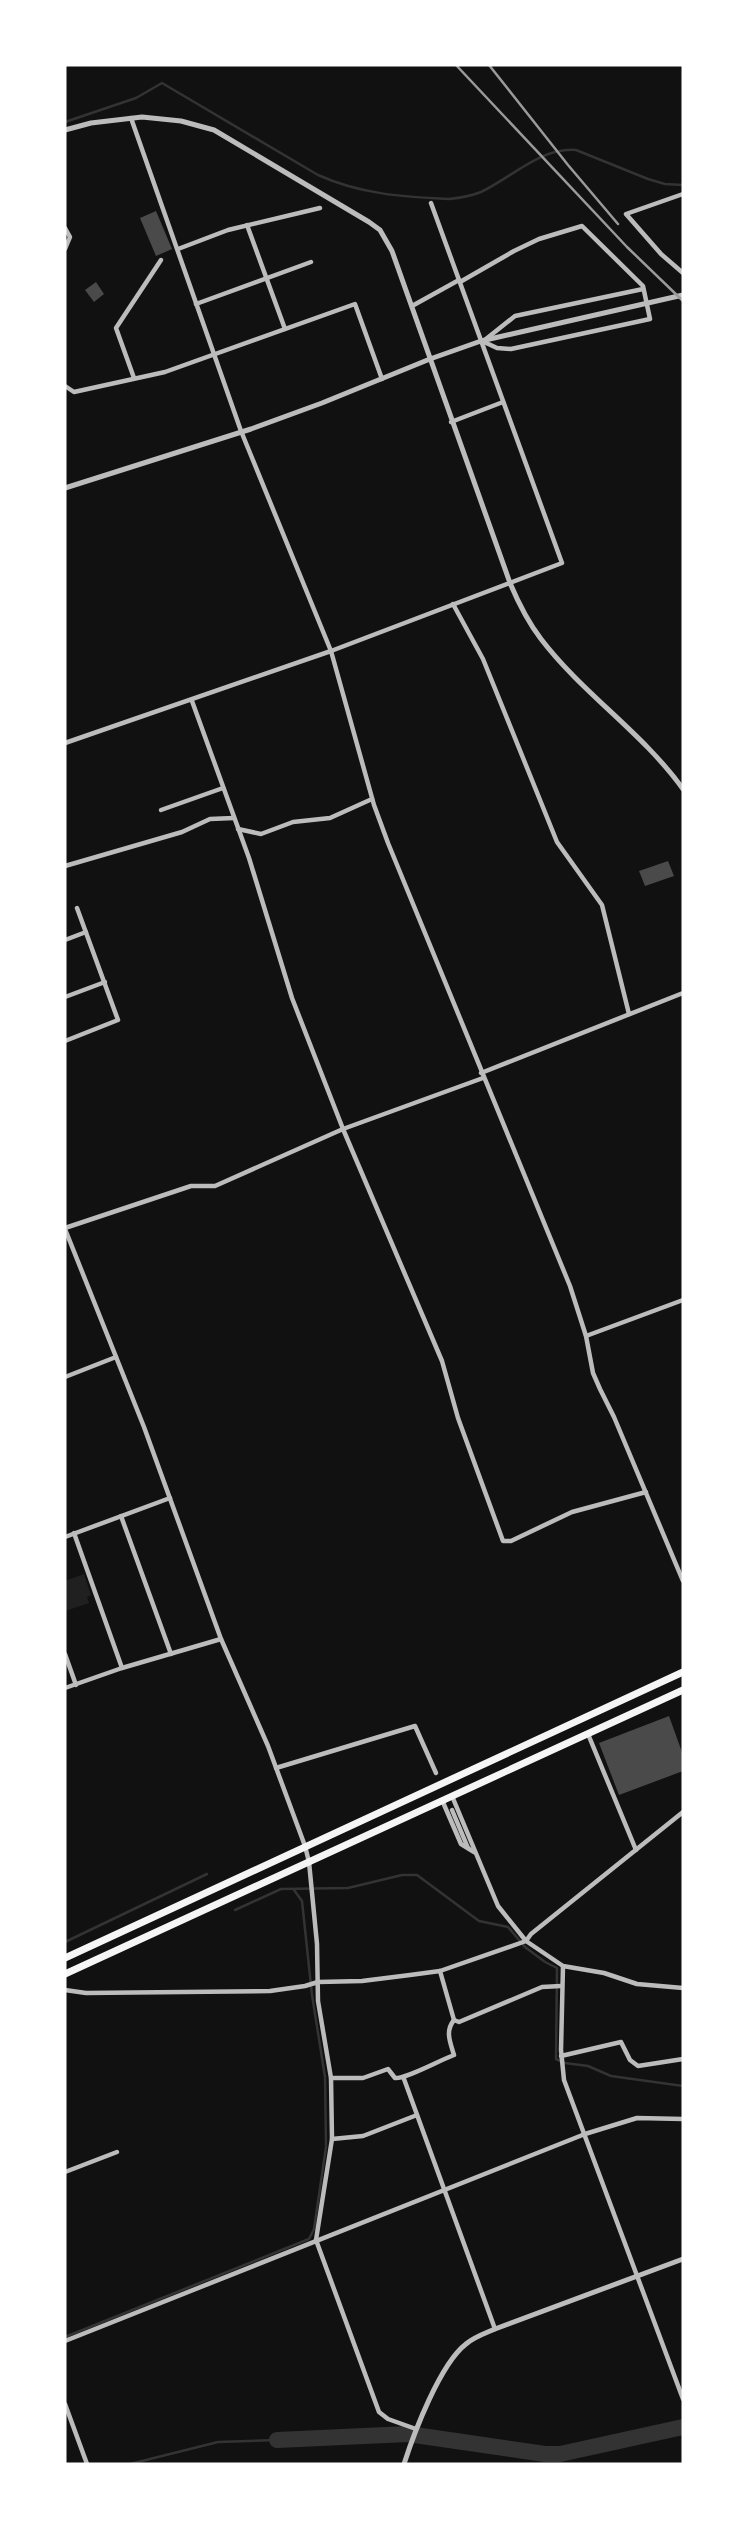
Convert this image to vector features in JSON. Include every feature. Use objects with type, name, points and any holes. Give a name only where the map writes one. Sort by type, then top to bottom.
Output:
[{"type":"highway","points":[[65,1958],[683,1672]]},
{"type":"highway","points":[[65,1974],[683,1690]]},
{"type":"street","points":[[65,130],[91,123],[131,118],[181,121],[214,130],[380,230],[392,251],[451,422],[510,583],[521,606],[541,639],[662,763],[683,789]]},
{"type":"street","points":[[131,118],[241,431],[331,651],[372,799],[388,843],[569,1286],[586,1336],[593,1373],[683,1581]]},
{"type":"street","points":[[683,194],[626,214],[661,254],[683,273]]},
{"type":"street","points":[[65,743],[331,651],[562,563],[431,203]]},
{"type":"street","points":[[178,249],[212,235],[320,208]]},
{"type":"street","points":[[247,225],[285,328]]},
{"type":"street","points":[[412,306],[539,239],[582,226],[643,286],[650,319],[511,349],[497,348],[483,340]]},
{"type":"street","points":[[65,228],[70,237],[65,249]]},
{"type":"street","points":[[134,379],[116,328],[161,260]]},
{"type":"street","points":[[196,304],[311,262]]},
{"type":"street","points":[[483,340],[515,316],[644,290]]},
{"type":"street","points":[[65,488],[322,403],[483,340],[683,295]]},
{"type":"street","points":[[65,386],[74,392],[165,372],[355,304],[382,379]]},
{"type":"street","points":[[451,422],[503,402]]},
{"type":"street","points":[[453,604],[483,659],[557,842],[602,905],[629,1014]]},
{"type":"street","points":[[192,701],[238,829],[292,998],[343,1129],[442,1361],[458,1418],[503,1541],[511,1541],[572,1512],[646,1492]]},
{"type":"street","points":[[161,810],[223,788]]},
{"type":"street","points":[[238,829],[261,834],[293,822],[330,818],[372,799]]},
{"type":"street","points":[[65,866],[182,832],[210,819],[234,818]]},
{"type":"street","points":[[65,1041],[118,1020],[77,908]]},
{"type":"street","points":[[65,940],[86,932]]},
{"type":"street","points":[[65,997],[104,982]]},
{"type":"street","points":[[416,2428],[379,2412],[316,2240],[332,2139],[331,2078],[318,2001],[309,1862],[305,1846],[276,1768],[221,1639],[170,1498],[65,1228],[191,1186],[215,1186],[343,1129],[482,1076],[683,993]]},
{"type":"street","points":[[586,1336],[683,1300]]},
{"type":"street","points":[[65,1377],[116,1357]]},
{"type":"street","points":[[65,1537],[170,1498]]},
{"type":"street","points":[[121,1516],[171,1654]]},
{"type":"street","points":[[74,1533],[122,1668]]},
{"type":"street","points":[[65,1688],[221,1639]]},
{"type":"street","points":[[65,1654],[76,1685]]},
{"type":"street","points":[[276,1768],[415,1726],[436,1773]]},
{"type":"street","points":[[587,1734],[636,1850]]},
{"type":"street","points":[[452,1796],[498,1906],[526,1941],[563,1966],[604,1973],[637,1984],[683,1988]]},
{"type":"street","points":[[442,1800],[461,1844],[475,1852]]},
{"type":"street","points":[[452,1810],[468,1848]]},
{"type":"street","points":[[65,1990],[86,1993],[270,1991],[318,1982],[440,1972],[526,1941],[531,1934],[683,1812]]},
{"type":"street","points":[[563,1966],[561,2056],[564,2080],[683,2399]]},
{"type":"street","points":[[440,1972],[454,2020]]},
{"type":"street","points":[[454,2020],[459,2022],[542,1987],[561,1986]]},
{"type":"street","points":[[331,2078],[363,2078],[388,2069],[395,2078],[404,2079],[419,2069],[454,2054],[448,2033],[454,2020]]},
{"type":"street","points":[[561,2056],[621,2042],[630,2060],[638,2066],[683,2059]]},
{"type":"street","points":[[404,2079],[495,2329]]},
{"type":"street","points":[[332,2139],[363,2136],[418,2116]]},
{"type":"street","points":[[65,2341],[585,2134],[636,2118],[683,2119]]},
{"type":"street","points":[[65,2172],[117,2152]]},
{"type":"street","points":[[404,2464],[416,2428],[435,2388],[466,2344],[495,2329],[683,2259]]},
{"type":"street","points":[[65,2404],[88,2464]]},
{"type":"shaded area","points":[[84,1574],[91,1595],[87,1597],[89,1603],[65,1611],[65,1581]]},
{"type":"building","points":[[156,211],[172,249],[156,256],[140,218]]},
{"type":"building","points":[[96,282],[104,294],[94,302],[85,290]]},
{"type":"building","points":[[668,861],[674,876],[645,886],[639,871]]},
{"type":"building","points":[[669,1716],[683,1755],[683,1771],[619,1795],[599,1743]]},
{"type":"waterway","points":[[65,122],[136,98],[162,83],[318,175],[366,190],[398,196],[449,199],[465,197],[481,192],[538,158],[563,150],[576,150],[665,184],[683,185]]},
{"type":"waterway","points":[[65,1942],[207,1874]]},
{"type":"waterway","points":[[235,1910],[281,1889],[348,1888],[402,1875],[417,1875],[479,1921],[508,1927],[525,1947],[557,1968],[556,2059],[588,2066],[611,2076],[683,2086]]},
{"type":"waterway","points":[[65,2337],[309,2239],[314,2229],[326,2147],[325,2077],[312,1995],[302,1901],[294,1890]]},
{"type":"waterway","points":[[277,2440],[408,2434],[560,2454],[683,2427]]},
{"type":"waterway","points":[[130,2464],[218,2442],[277,2440]]},
{"type":"railway","points":[[456,65],[627,247],[683,301]]},
{"type":"railway","points":[[489,65],[618,224]]}]
